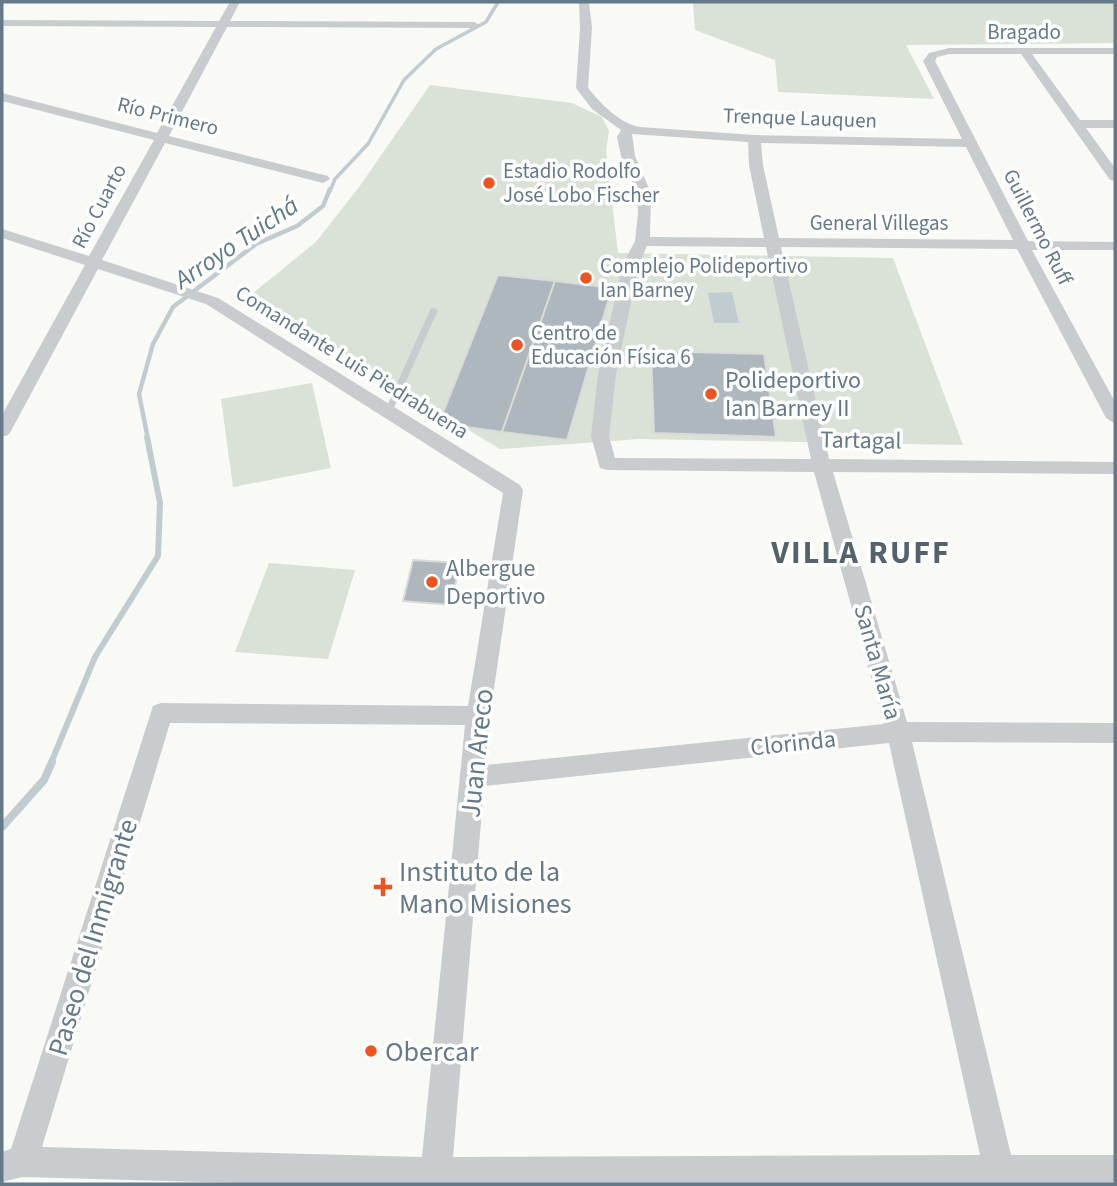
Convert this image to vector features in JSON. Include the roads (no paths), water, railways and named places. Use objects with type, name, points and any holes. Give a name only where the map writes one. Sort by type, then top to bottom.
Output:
[{"type":"street","name":"Río Cuarto","points":[[2,431],[235,2]]},
{"type":"street","points":[[584,2],[586,28],[582,88],[596,106],[628,129],[624,137],[628,156],[644,193],[642,241]]},
{"type":"street","points":[[2,23],[474,25]]},
{"type":"street","name":"Bragado","points":[[933,55],[949,51],[1115,51]]},
{"type":"street","points":[[1024,51],[1115,177]]},
{"type":"street","name":"Guillermo Ruff","points":[[933,55],[929,61],[932,69],[1115,418]]},
{"type":"street","name":"Río Primero","points":[[2,97],[323,179]]},
{"type":"street","points":[[1076,124],[1115,124]]},
{"type":"street","name":"Trenque Lauquen","points":[[628,129],[754,139],[971,143]]},
{"type":"street","name":"Santa María","points":[[754,139],[756,165],[821,464],[898,732],[1000,1176]]},
{"type":"street","name":"Comandante Luis Piedrabuena","points":[[2,233],[212,301],[513,490]]},
{"type":"street","name":"General Villegas","points":[[642,241],[1115,246]]},
{"type":"street","name":"Tartagal","points":[[642,241],[631,264],[607,374],[600,436],[607,464],[1115,468]]},
{"type":"street","name":"Juan Areco","points":[[436,1178],[478,716],[513,490]]},
{"type":"street","name":"Paseo del Inmigrante","points":[[12,1164],[161,713],[478,716]]},
{"type":"street","name":"Clorinda","points":[[473,777],[898,732],[1115,733]]},
{"type":"street","points":[[12,1164],[436,1178],[1000,1176],[1115,1170]]},
{"type":"lane","points":[[389,410],[434,310]]},
{"type":"waterway","name":"Arroyo Tuichá","points":[[330,191],[335,179],[368,144],[404,80],[436,49],[486,22],[498,2]]},
{"type":"waterway","name":"Arroyo Tuichá","points":[[148,439],[139,394],[153,344],[173,307],[256,244],[297,226],[323,206],[330,189]]},
{"type":"waterway","name":"Arroyo Tuichá","points":[[51,763],[95,657],[158,556],[160,503],[147,437]]},
{"type":"waterway","name":"Arroyo Tuichá","points":[[2,827],[44,780],[52,762]]},
{"type":"place","name":"Estadio Rodolfo José Lobo Fischer","points":[[489,183]]},
{"type":"place","name":"Complejo Polideportivo Ian Barney","points":[[586,278]]},
{"type":"place","name":"Centro de Educación Física 6","points":[[517,345]]},
{"type":"place","name":"Polideportivo Ian Barney II","points":[[711,394]]},
{"type":"place","name":"Albergue Deportivo","points":[[432,582]]},
{"type":"place","name":"Instituto de la Mano Misiones","points":[[383,887]]},
{"type":"place","name":"Obercar","points":[[371,1051]]},
{"type":"district","name":"VILLA RUFF","points":[[861,552]]}]
